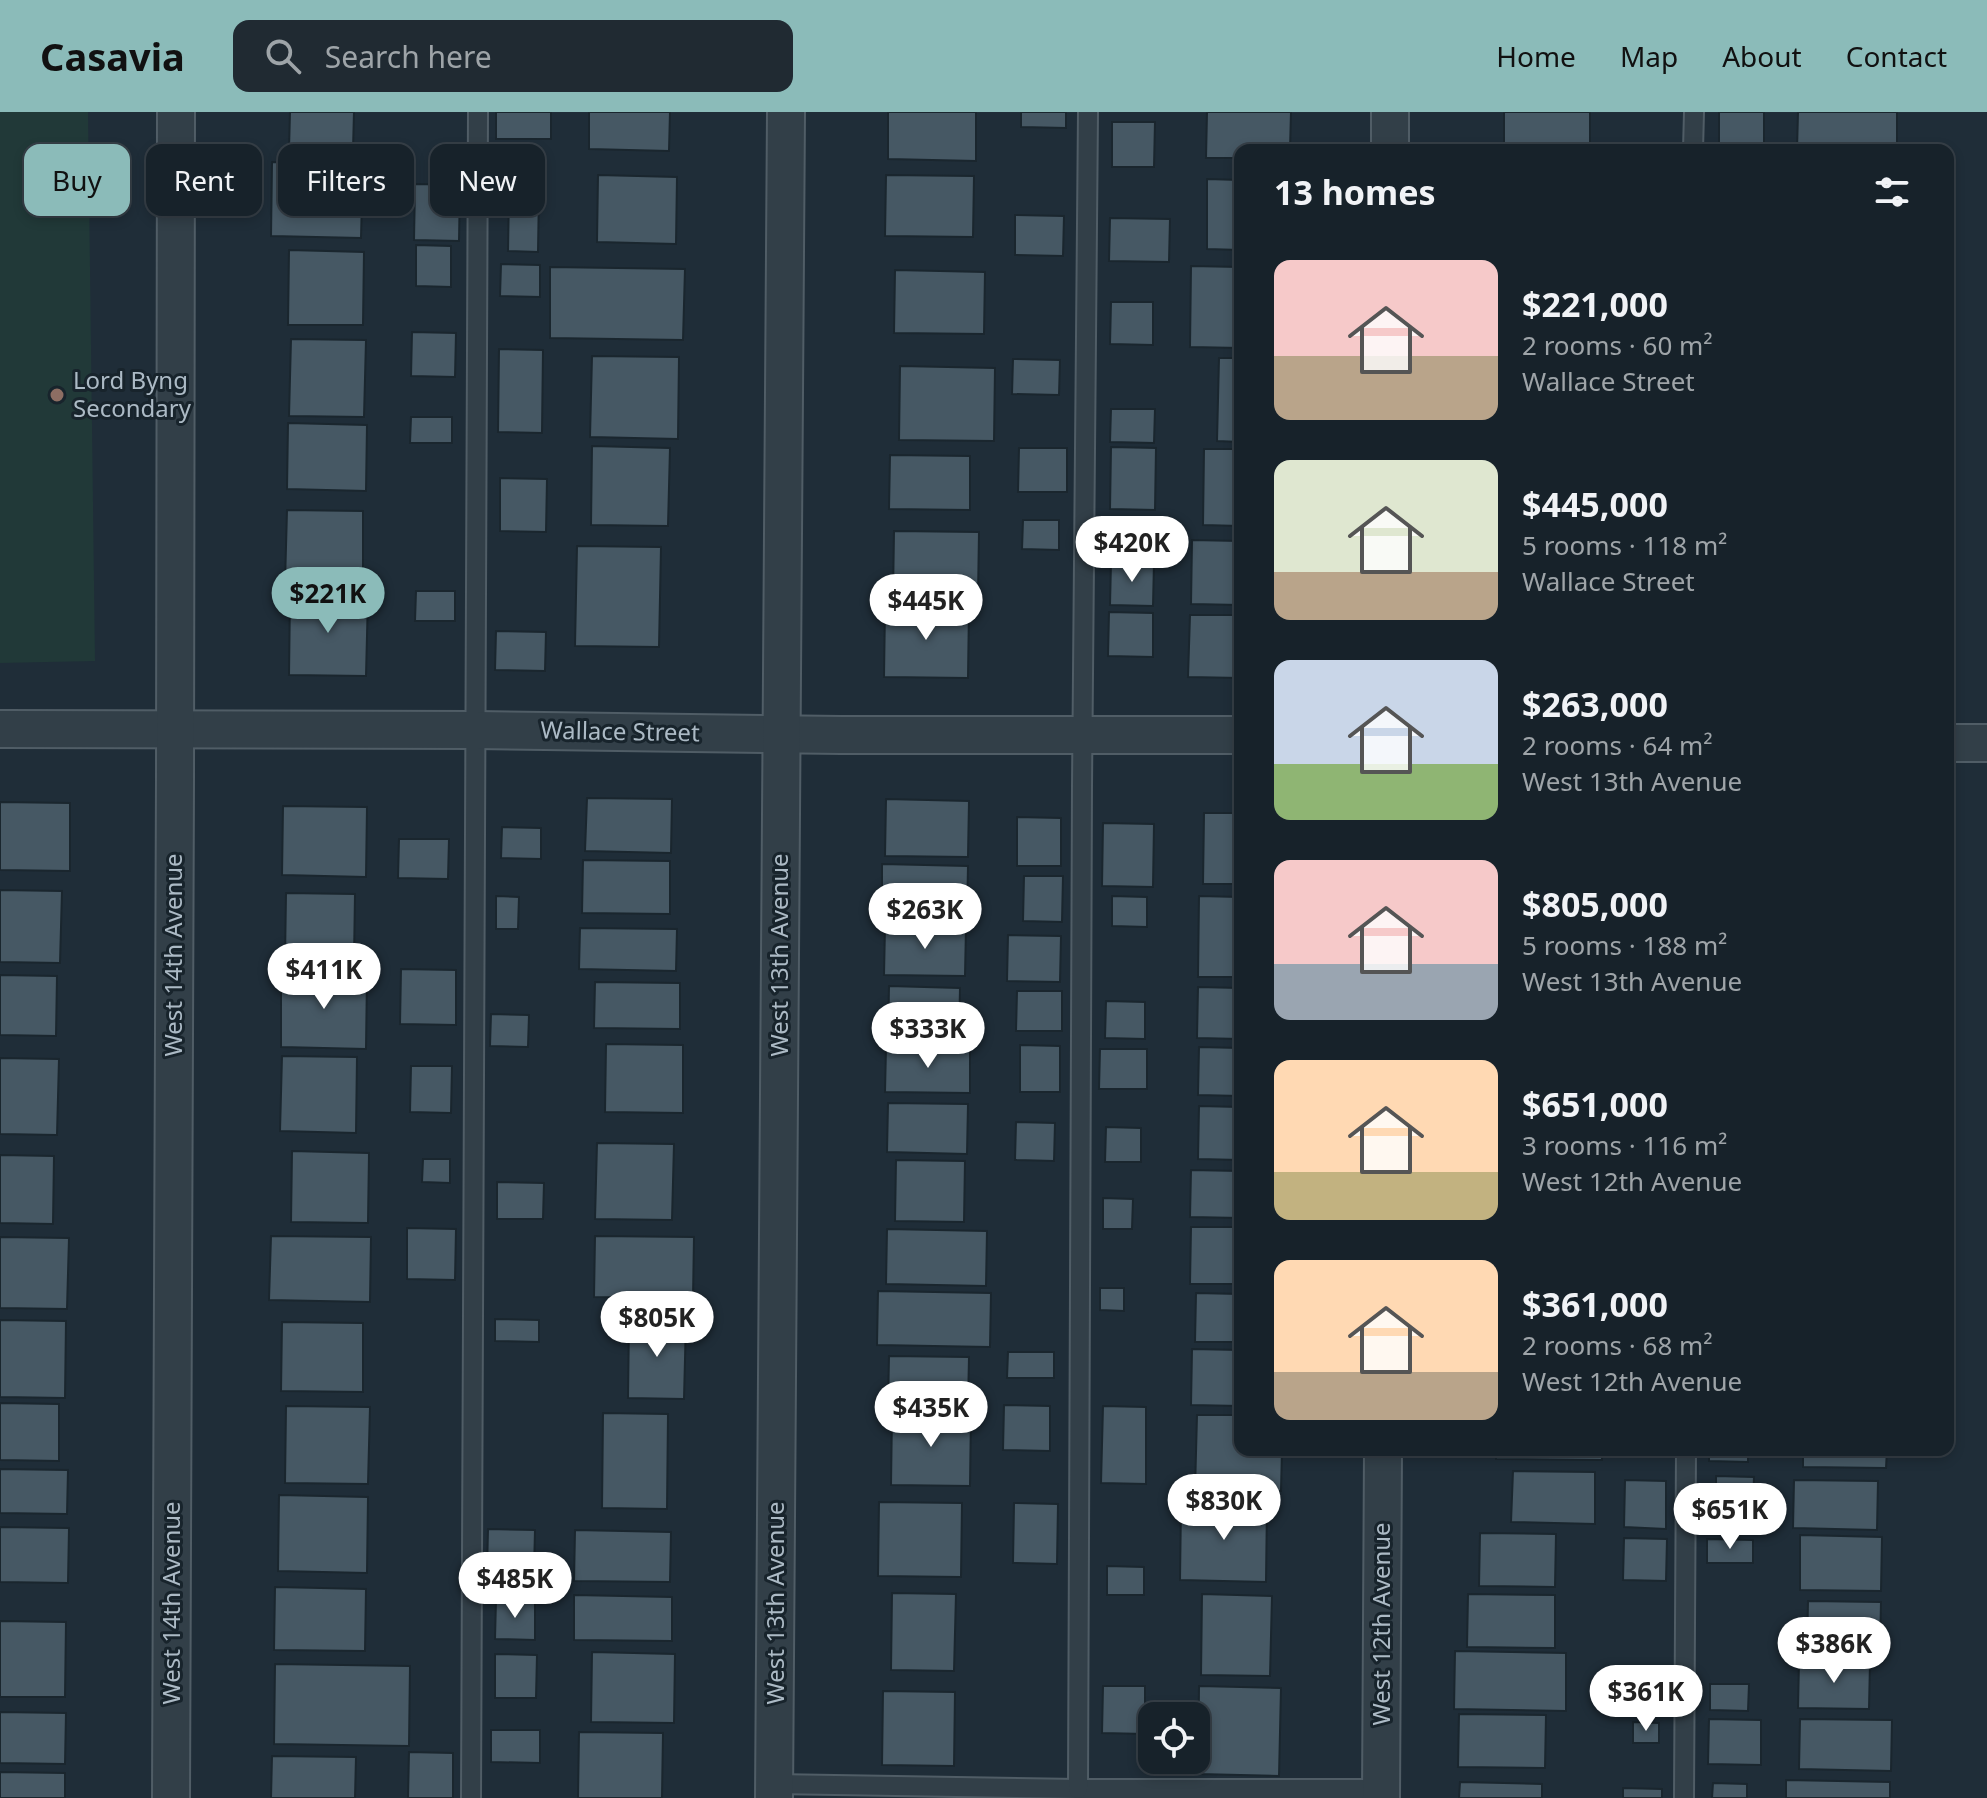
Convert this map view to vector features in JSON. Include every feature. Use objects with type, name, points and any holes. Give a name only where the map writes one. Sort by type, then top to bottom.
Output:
[{"type":"street","name":"West 14th Avenue","points":[[171,1798],[176,112]]},
{"type":"street","name":"West 13th Avenue","points":[[774,1791],[786,112]]},
{"type":"street","points":[[1390,112],[1390,144]]},
{"type":"street","name":"Wallace Street","points":[[0,729],[1234,735]]},
{"type":"street","points":[[1954,743],[1987,743]]},
{"type":"street","name":"West 12th Avenue","points":[[1381,1793],[1383,1456]]},
{"type":"lane","points":[[471,1798],[478,112]]},
{"type":"lane","points":[[1078,1789],[1088,112]]},
{"type":"lane","points":[[1693,144],[1694,112]]},
{"type":"lane","points":[[1684,1798],[1686,1456]]},
{"type":"lane","points":[[774,1791],[1078,1789],[1381,1793]]},
{"type":"green space","name":"Lord Byng Secondary","points":[[0,112],[88,112],[88,144],[24,144],[24,216],[89,216],[95,661],[0,663]]},
{"type":"building","points":[[290,112],[354,112],[353,144],[289,144]]},
{"type":"building","points":[[496,112],[551,112],[551,139],[496,139]]},
{"type":"building","points":[[589,112],[670,112],[669,151],[589,149]]},
{"type":"building","points":[[888,112],[976,112],[976,161],[888,159]]},
{"type":"building","points":[[1021,112],[1066,112],[1066,128],[1021,127]]},
{"type":"building","points":[[1207,112],[1291,112],[1290,144],[1234,144],[1234,158],[1206,158]]},
{"type":"building","points":[[1504,112],[1590,112],[1590,144],[1504,144]]},
{"type":"building","points":[[1719,112],[1764,112],[1764,143],[1719,143]]},
{"type":"building","points":[[1798,112],[1897,112],[1897,144],[1797,144]]},
{"type":"building","points":[[1112,122],[1155,122],[1154,167],[1112,167]]},
{"type":"building","points":[[272,162],[278,162],[278,216],[362,216],[361,238],[271,236]]},
{"type":"building","points":[[598,175],[677,177],[676,244],[597,242]]},
{"type":"building","points":[[886,175],[974,176],[973,237],[885,236]]},
{"type":"building","points":[[1207,179],[1234,180],[1234,250],[1207,249]]},
{"type":"building","points":[[415,184],[430,184],[430,216],[459,216],[459,241],[414,240]]},
{"type":"building","points":[[1015,215],[1064,216],[1063,256],[1015,255]]},
{"type":"building","points":[[509,216],[539,216],[538,252],[508,251]]},
{"type":"building","points":[[1110,218],[1170,219],[1169,262],[1109,261]]},
{"type":"building","points":[[416,245],[451,246],[451,287],[416,286]]},
{"type":"building","points":[[289,250],[364,252],[363,325],[288,325]]},
{"type":"building","points":[[501,264],[540,265],[540,297],[500,296]]},
{"type":"building","points":[[1191,266],[1234,267],[1234,348],[1190,347]]},
{"type":"building","points":[[550,267],[685,269],[683,340],[550,338]]},
{"type":"building","points":[[895,270],[985,272],[984,334],[894,333]]},
{"type":"building","points":[[1111,302],[1153,302],[1153,345],[1110,344]]},
{"type":"building","points":[[412,332],[456,333],[455,377],[411,376]]},
{"type":"building","points":[[291,339],[366,340],[364,417],[289,416]]},
{"type":"building","points":[[499,349],[543,350],[542,433],[498,432]]},
{"type":"building","points":[[592,356],[679,357],[678,439],[590,437]]},
{"type":"building","points":[[1219,358],[1234,358],[1234,442],[1217,441]]},
{"type":"building","points":[[1013,359],[1060,360],[1059,395],[1012,394]]},
{"type":"building","points":[[900,366],[995,368],[994,441],[899,440]]},
{"type":"building","points":[[1111,409],[1155,409],[1154,443],[1110,442]]},
{"type":"building","points":[[411,417],[452,417],[452,443],[410,443]]},
{"type":"building","points":[[288,423],[367,425],[366,491],[287,489]]},
{"type":"building","points":[[592,446],[670,448],[668,526],[591,525]]},
{"type":"building","points":[[1111,447],[1156,448],[1155,510],[1110,509]]},
{"type":"building","points":[[1019,448],[1067,448],[1067,492],[1018,492]]},
{"type":"building","points":[[1204,449],[1234,449],[1234,526],[1203,525]]},
{"type":"building","points":[[890,455],[970,456],[970,510],[889,509]]},
{"type":"building","points":[[500,478],[547,479],[546,532],[500,531]]},
{"type":"building","points":[[287,510],[363,511],[363,584],[285,583]]},
{"type":"building","points":[[1023,520],[1059,520],[1059,550],[1022,549]]},
{"type":"building","points":[[894,531],[979,532],[978,597],[893,595]]},
{"type":"building","points":[[1192,540],[1234,541],[1234,605],[1191,604]]},
{"type":"building","points":[[577,546],[661,547],[659,647],[575,646]]},
{"type":"building","points":[[1111,562],[1154,562],[1153,606],[1110,605]]},
{"type":"building","points":[[416,591],[455,591],[455,621],[415,621]]},
{"type":"building","points":[[290,594],[368,596],[366,676],[289,675]]},
{"type":"building","points":[[885,606],[969,608],[968,678],[884,677]]},
{"type":"building","points":[[1109,612],[1153,613],[1153,657],[1108,656]]},
{"type":"building","points":[[1190,615],[1234,615],[1234,678],[1188,677]]},
{"type":"building","points":[[496,631],[546,632],[545,671],[495,670]]},
{"type":"building","points":[[587,798],[672,799],[671,853],[585,851]]},
{"type":"building","points":[[886,799],[969,801],[968,857],[885,856]]},
{"type":"building","points":[[0,802],[70,803],[70,871],[0,870]]},
{"type":"building","points":[[283,806],[367,807],[366,877],[282,875]]},
{"type":"building","points":[[1204,813],[1234,813],[1234,884],[1203,884]]},
{"type":"building","points":[[1017,817],[1061,818],[1061,866],[1017,866]]},
{"type":"building","points":[[1103,823],[1154,824],[1153,887],[1102,886]]},
{"type":"building","points":[[502,827],[541,828],[541,859],[501,858]]},
{"type":"building","points":[[399,839],[449,839],[448,879],[398,878]]},
{"type":"building","points":[[583,860],[670,861],[670,914],[582,913]]},
{"type":"building","points":[[882,864],[968,866],[967,916],[882,914]]},
{"type":"building","points":[[1024,876],[1063,876],[1062,922],[1023,921]]},
{"type":"building","points":[[0,890],[62,891],[60,963],[0,962]]},
{"type":"building","points":[[286,893],[355,894],[354,960],[285,959]]},
{"type":"building","points":[[496,896],[519,897],[518,929],[496,929]]},
{"type":"building","points":[[1112,896],[1147,897],[1147,927],[1112,926]]},
{"type":"building","points":[[1199,896],[1234,897],[1234,977],[1198,977]]},
{"type":"building","points":[[885,926],[966,927],[965,976],[884,975]]},
{"type":"building","points":[[580,928],[677,929],[676,971],[579,969]]},
{"type":"building","points":[[1008,935],[1061,936],[1060,982],[1007,981]]},
{"type":"building","points":[[401,969],[456,970],[456,1025],[400,1024]]},
{"type":"building","points":[[281,974],[367,976],[366,1049],[281,1047]]},
{"type":"building","points":[[0,975],[57,976],[56,1036],[0,1035]]},
{"type":"building","points":[[595,982],[680,983],[680,1029],[594,1028]]},
{"type":"building","points":[[889,986],[960,988],[959,1038],[888,1037]]},
{"type":"building","points":[[1198,987],[1234,988],[1234,1039],[1197,1038]]},
{"type":"building","points":[[1017,991],[1062,991],[1062,1031],[1016,1031]]},
{"type":"building","points":[[1106,1001],[1145,1002],[1145,1039],[1105,1038]]},
{"type":"building","points":[[491,1014],[529,1015],[528,1047],[490,1046]]},
{"type":"building","points":[[606,1044],[683,1045],[683,1113],[605,1112]]},
{"type":"building","points":[[1020,1045],[1060,1046],[1060,1092],[1020,1092]]},
{"type":"building","points":[[886,1047],[970,1049],[970,1093],[885,1092]]},
{"type":"building","points":[[1199,1047],[1234,1048],[1234,1096],[1198,1095]]},
{"type":"building","points":[[1100,1049],[1147,1049],[1147,1089],[1099,1089]]},
{"type":"building","points":[[282,1056],[357,1057],[356,1133],[280,1131]]},
{"type":"building","points":[[0,1058],[59,1059],[57,1135],[0,1134]]},
{"type":"building","points":[[411,1066],[452,1066],[451,1113],[410,1112]]},
{"type":"building","points":[[888,1103],[968,1104],[967,1154],[887,1152]]},
{"type":"building","points":[[1199,1106],[1234,1107],[1234,1160],[1198,1159]]},
{"type":"building","points":[[1016,1122],[1055,1123],[1054,1161],[1015,1160]]},
{"type":"building","points":[[1106,1127],[1141,1128],[1141,1162],[1105,1162]]},
{"type":"building","points":[[597,1143],[674,1144],[672,1220],[595,1219]]},
{"type":"building","points":[[292,1151],[369,1153],[368,1223],[291,1222]]},
{"type":"building","points":[[0,1155],[54,1156],[53,1224],[0,1223]]},
{"type":"building","points":[[423,1159],[450,1159],[450,1183],[422,1182]]},
{"type":"building","points":[[896,1160],[965,1161],[964,1222],[895,1221]]},
{"type":"building","points":[[1191,1170],[1234,1171],[1234,1218],[1190,1217]]},
{"type":"building","points":[[497,1182],[544,1183],[543,1219],[497,1219]]},
{"type":"building","points":[[1103,1198],[1133,1199],[1132,1229],[1103,1229]]},
{"type":"building","points":[[1191,1227],[1234,1227],[1234,1284],[1190,1284]]},
{"type":"building","points":[[407,1228],[456,1229],[455,1280],[407,1279]]},
{"type":"building","points":[[887,1229],[987,1231],[986,1286],[886,1284]]},
{"type":"building","points":[[271,1236],[371,1237],[370,1302],[269,1300]]},
{"type":"building","points":[[595,1236],[694,1237],[693,1299],[594,1297]]},
{"type":"building","points":[[0,1237],[69,1238],[67,1309],[0,1308]]},
{"type":"building","points":[[1100,1288],[1124,1288],[1124,1311],[1100,1310]]},
{"type":"building","points":[[878,1291],[991,1293],[990,1347],[877,1345]]},
{"type":"building","points":[[1196,1293],[1234,1294],[1234,1342],[1195,1342]]},
{"type":"building","points":[[495,1319],[539,1320],[539,1342],[495,1341]]},
{"type":"building","points":[[629,1319],[686,1320],[684,1399],[628,1398]]},
{"type":"building","points":[[0,1320],[66,1321],[65,1398],[0,1397]]},
{"type":"building","points":[[282,1322],[363,1323],[363,1392],[281,1391]]},
{"type":"building","points":[[1192,1349],[1234,1350],[1234,1406],[1191,1405]]},
{"type":"building","points":[[1008,1352],[1054,1352],[1054,1378],[1007,1378]]},
{"type":"building","points":[[889,1356],[969,1357],[968,1405],[888,1404]]},
{"type":"building","points":[[0,1403],[59,1404],[59,1461],[0,1460]]},
{"type":"building","points":[[1004,1405],[1050,1406],[1050,1451],[1003,1450]]},
{"type":"building","points":[[286,1406],[370,1407],[368,1484],[285,1483]]},
{"type":"building","points":[[1103,1406],[1146,1407],[1146,1484],[1101,1483]]},
{"type":"building","points":[[892,1412],[971,1414],[970,1486],[891,1485]]},
{"type":"building","points":[[603,1413],[668,1414],[667,1509],[602,1508]]},
{"type":"building","points":[[1197,1415],[1234,1415],[1234,1456],[1282,1456],[1281,1491],[1195,1490]]},
{"type":"building","points":[[1496,1456],[1602,1456],[1602,1460],[1496,1459]]},
{"type":"building","points":[[1709,1456],[1748,1456],[1748,1462],[1709,1461]]},
{"type":"building","points":[[1803,1456],[1887,1456],[1886,1468],[1803,1467]]},
{"type":"building","points":[[0,1469],[68,1470],[67,1514],[0,1513]]},
{"type":"building","points":[[1513,1471],[1595,1472],[1595,1524],[1511,1522]]},
{"type":"building","points":[[1716,1476],[1754,1477],[1753,1501],[1716,1500]]},
{"type":"building","points":[[1625,1480],[1666,1481],[1666,1529],[1624,1527]]},
{"type":"building","points":[[1794,1480],[1878,1481],[1877,1530],[1793,1528]]},
{"type":"building","points":[[279,1495],[368,1497],[367,1573],[278,1571]]},
{"type":"building","points":[[879,1502],[962,1503],[961,1577],[878,1576]]},
{"type":"building","points":[[1014,1503],[1058,1504],[1057,1564],[1013,1563]]},
{"type":"building","points":[[1181,1503],[1267,1504],[1266,1582],[1180,1580]]},
{"type":"building","points":[[0,1527],[69,1528],[68,1583],[0,1582]]},
{"type":"building","points":[[488,1529],[535,1530],[534,1571],[487,1570]]},
{"type":"building","points":[[575,1530],[671,1532],[670,1582],[574,1581]]},
{"type":"building","points":[[1480,1533],[1556,1534],[1555,1587],[1479,1586]]},
{"type":"building","points":[[1800,1535],[1882,1537],[1881,1591],[1800,1590]]},
{"type":"building","points":[[1624,1538],[1667,1539],[1666,1581],[1623,1580]]},
{"type":"building","points":[[1707,1539],[1753,1540],[1753,1563],[1707,1563]]},
{"type":"building","points":[[1107,1566],[1144,1567],[1144,1595],[1107,1595]]},
{"type":"building","points":[[275,1587],[366,1589],[365,1651],[274,1650]]},
{"type":"building","points":[[892,1593],[956,1594],[954,1671],[891,1670]]},
{"type":"building","points":[[1202,1594],[1272,1596],[1270,1676],[1201,1675]]},
{"type":"building","points":[[1468,1594],[1555,1595],[1555,1648],[1467,1647]]},
{"type":"building","points":[[574,1595],[672,1597],[672,1641],[574,1640]]},
{"type":"building","points":[[496,1599],[535,1600],[535,1640],[495,1639]]},
{"type":"building","points":[[1808,1601],[1881,1602],[1880,1650],[1807,1650]]},
{"type":"building","points":[[0,1621],[66,1622],[65,1697],[0,1697]]},
{"type":"building","points":[[1455,1651],[1566,1653],[1566,1711],[1454,1709]]},
{"type":"building","points":[[592,1652],[675,1654],[674,1723],[591,1722]]},
{"type":"building","points":[[495,1654],[537,1655],[536,1698],[495,1698]]},
{"type":"building","points":[[1799,1661],[1870,1662],[1869,1709],[1798,1708]]},
{"type":"building","points":[[275,1664],[410,1666],[409,1746],[274,1744]]},
{"type":"building","points":[[1710,1684],[1749,1684],[1748,1711],[1710,1710]]},
{"type":"building","points":[[1103,1686],[1145,1686],[1145,1702],[1138,1702],[1138,1734],[1102,1733]]},
{"type":"building","points":[[1199,1686],[1281,1688],[1279,1776],[1198,1774],[1210,1774],[1210,1702],[1199,1702]]},
{"type":"building","points":[[883,1691],[955,1692],[954,1766],[882,1765]]},
{"type":"building","points":[[1631,1694],[1667,1695],[1667,1715],[1630,1715]]},
{"type":"building","points":[[0,1712],[66,1713],[65,1764],[0,1763]]},
{"type":"building","points":[[1459,1714],[1546,1715],[1545,1768],[1458,1767]]},
{"type":"building","points":[[1709,1719],[1761,1720],[1761,1765],[1708,1764]]},
{"type":"building","points":[[1800,1719],[1892,1720],[1891,1771],[1799,1769]]},
{"type":"building","points":[[1633,1722],[1659,1723],[1659,1743],[1633,1743]]},
{"type":"building","points":[[491,1730],[540,1730],[540,1763],[491,1762]]},
{"type":"building","points":[[579,1732],[663,1733],[662,1798],[578,1798]]},
{"type":"building","points":[[409,1752],[453,1753],[453,1798],[408,1798]]},
{"type":"building","points":[[272,1756],[356,1757],[355,1798],[271,1798]]},
{"type":"building","points":[[0,1772],[65,1773],[65,1798],[0,1798]]},
{"type":"building","points":[[1786,1780],[1890,1782],[1890,1798],[1786,1798]]},
{"type":"building","points":[[1460,1782],[1542,1784],[1542,1798],[1459,1798]]},
{"type":"building","points":[[1713,1783],[1747,1784],[1747,1798],[1712,1798]]},
{"type":"building","points":[[1623,1788],[1662,1789],[1662,1798],[1623,1798]]},
{"type":"place","name":"Lord Byng Secondary","points":[[57,395]]}]
